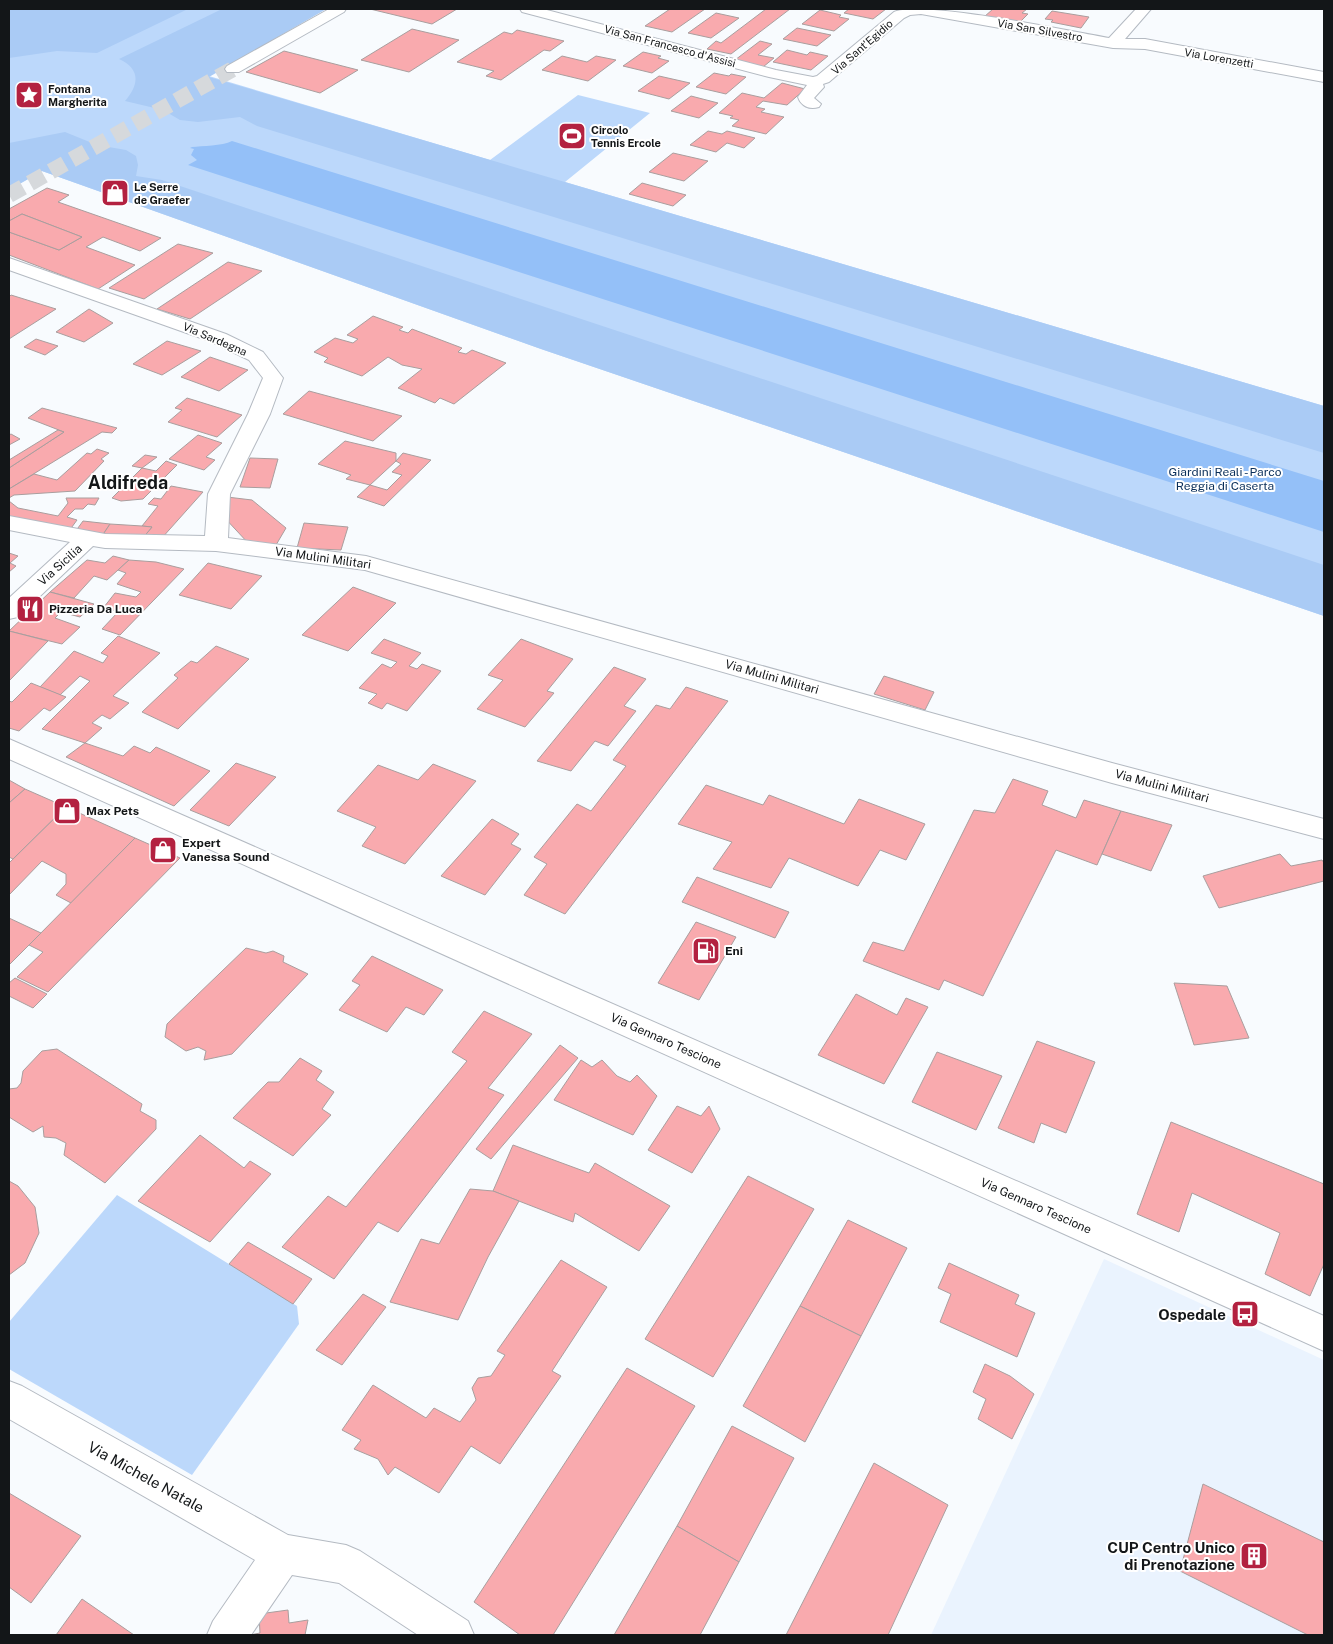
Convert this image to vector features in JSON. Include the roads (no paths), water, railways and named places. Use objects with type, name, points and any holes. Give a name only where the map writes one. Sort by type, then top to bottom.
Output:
[{"type":"street","points":[[233,69],[339,9]]},
{"type":"street","name":"Via San Francesco d'Assisi","points":[[527,9],[775,74],[814,82]]},
{"type":"street","points":[[1113,43],[1144,9]]},
{"type":"street","name":"Via Sant'Egidio","points":[[814,82],[830,75],[882,28],[907,10]]},
{"type":"street","name":"Via San Silvestro","points":[[907,10],[939,12],[1113,43]]},
{"type":"street","name":"Via Lorenzetti","points":[[1113,43],[1144,44],[1324,76]]},
{"type":"street","points":[[813,104],[806,97],[816,87],[814,82]]},
{"type":"street","name":"Via Sardegna","points":[[9,264],[219,338],[256,356],[273,378],[259,414],[219,494],[216,544]]},
{"type":"street","name":"Via Mulini Militari","points":[[9,523],[104,541],[216,544],[366,563],[1112,773],[1324,829]]},
{"type":"street","name":"Via Sicilia","points":[[9,611],[88,538]]},
{"type":"street","name":"Via Gennaro Tescione","points":[[9,748],[1324,1334]]},
{"type":"street","name":"Via Michele Natale","points":[[9,1399],[283,1554],[346,1565],[454,1635]]},
{"type":"street","points":[[227,1635],[283,1554]]},
{"type":"tunnel","points":[[9,195],[233,69]]},
{"type":"place","name":"Fontana Margherita","points":[[29,95]]},
{"type":"place","name":"Circolo Tennis Ercole","points":[[572,136]]},
{"type":"place","name":"Le Serre de Graefer","points":[[115,193]]},
{"type":"place","name":"Pizzeria Da Luca","points":[[30,609]]},
{"type":"place","name":"Max Pets","points":[[67,811]]},
{"type":"place","name":"Expert Vanessa Sound","points":[[163,850]]},
{"type":"place","name":"Eni","points":[[706,951]]},
{"type":"place","name":"Ospedale","points":[[1245,1314]]},
{"type":"place","name":"CUP Centro Unico di Prenotazione","points":[[1254,1556]]},
{"type":"district","name":"Aldifreda","points":[[128,482]]},
{"type":"park label","name":"Giardini Reali - Parco Reggia di Caserta","points":[[1225,479]]}]
